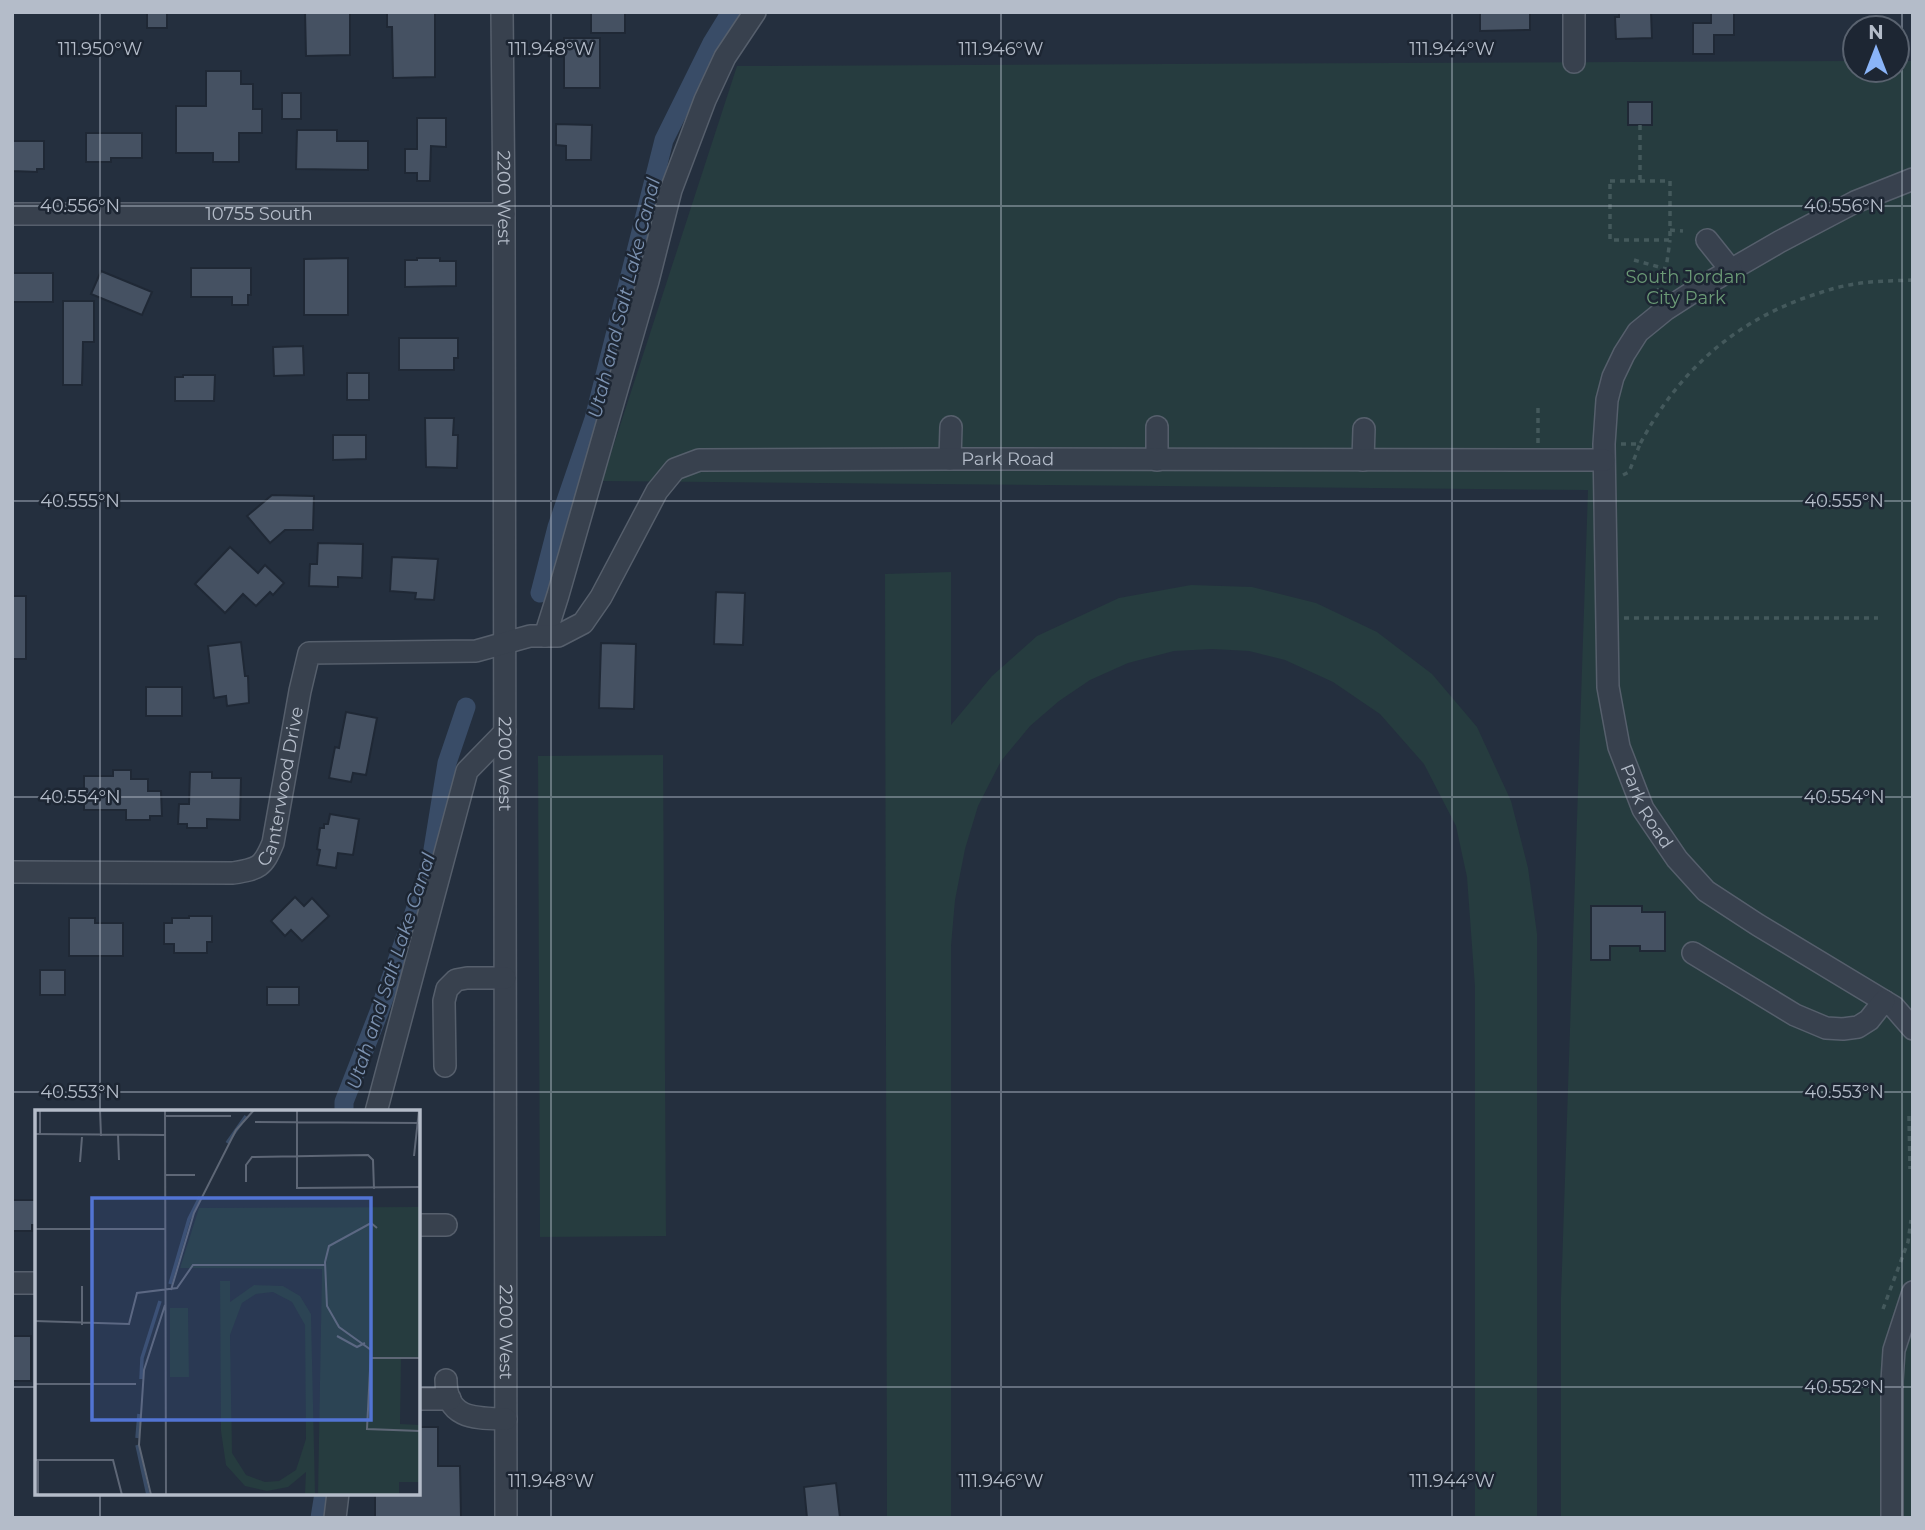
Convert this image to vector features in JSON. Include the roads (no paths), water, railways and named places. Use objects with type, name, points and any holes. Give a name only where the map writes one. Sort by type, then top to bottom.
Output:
[{"type":"street","name":"2200 West","points":[[502,12],[506,1518]]},
{"type":"street","points":[[545,636],[644,294],[671,190],[705,100],[725,57],[755,12]]},
{"type":"street","points":[[1574,12],[1574,62]]},
{"type":"street","name":"Park Road","points":[[1913,179],[1855,202],[1779,242],[1665,310],[1638,332],[1624,354],[1607,400],[1604,460],[1608,687],[1619,747],[1643,810],[1676,859],[1706,891],[1884,1000],[1894,1007],[1913,1029]]},
{"type":"street","name":"10755 South","points":[[12,214],[504,214]]},
{"type":"street","points":[[1707,240],[1731,270]]},
{"type":"street","points":[[950,459],[951,427]]},
{"type":"street","points":[[1157,427],[1157,460]]},
{"type":"street","points":[[1363,460],[1364,429]]},
{"type":"street","name":"Park Road","points":[[505,643],[530,636],[558,636],[583,624],[601,597],[657,491],[675,469],[699,460],[1604,460]]},
{"type":"street","name":"Canterwood Drive","points":[[12,872],[233,873],[251,870],[266,861],[273,843],[309,653],[477,651],[505,643]]},
{"type":"street","points":[[377,1110],[467,771],[505,732]]},
{"type":"street","points":[[1693,953],[1795,1015],[1826,1028],[1858,1027],[1869,1020],[1884,1000]]},
{"type":"street","points":[[445,1066],[444,1001],[447,989],[456,980],[505,978]]},
{"type":"street","points":[[420,1225],[446,1225]]},
{"type":"street","points":[[12,1283],[35,1283]]},
{"type":"street","points":[[1892,1518],[1894,1350],[1913,1292]]},
{"type":"street","points":[[420,1398],[448,1389],[454,1408],[474,1418],[506,1419]]},
{"type":"street","points":[[335,1518],[338,1495]]},
{"type":"waterway","name":"Utah and Salt Lake Canal","points":[[540,593],[557,527],[594,419],[664,140],[712,43],[731,12]]},
{"type":"waterway","name":"Utah and Salt Lake Canal","points":[[344,1110],[344,1102],[430,868],[447,763],[466,707]]},
{"type":"waterway","name":"Utah and Salt Lake Canal","points":[[320,1518],[324,1495]]},
{"type":"park label","name":"South Jordan City Park","points":[[1686,287]]}]
